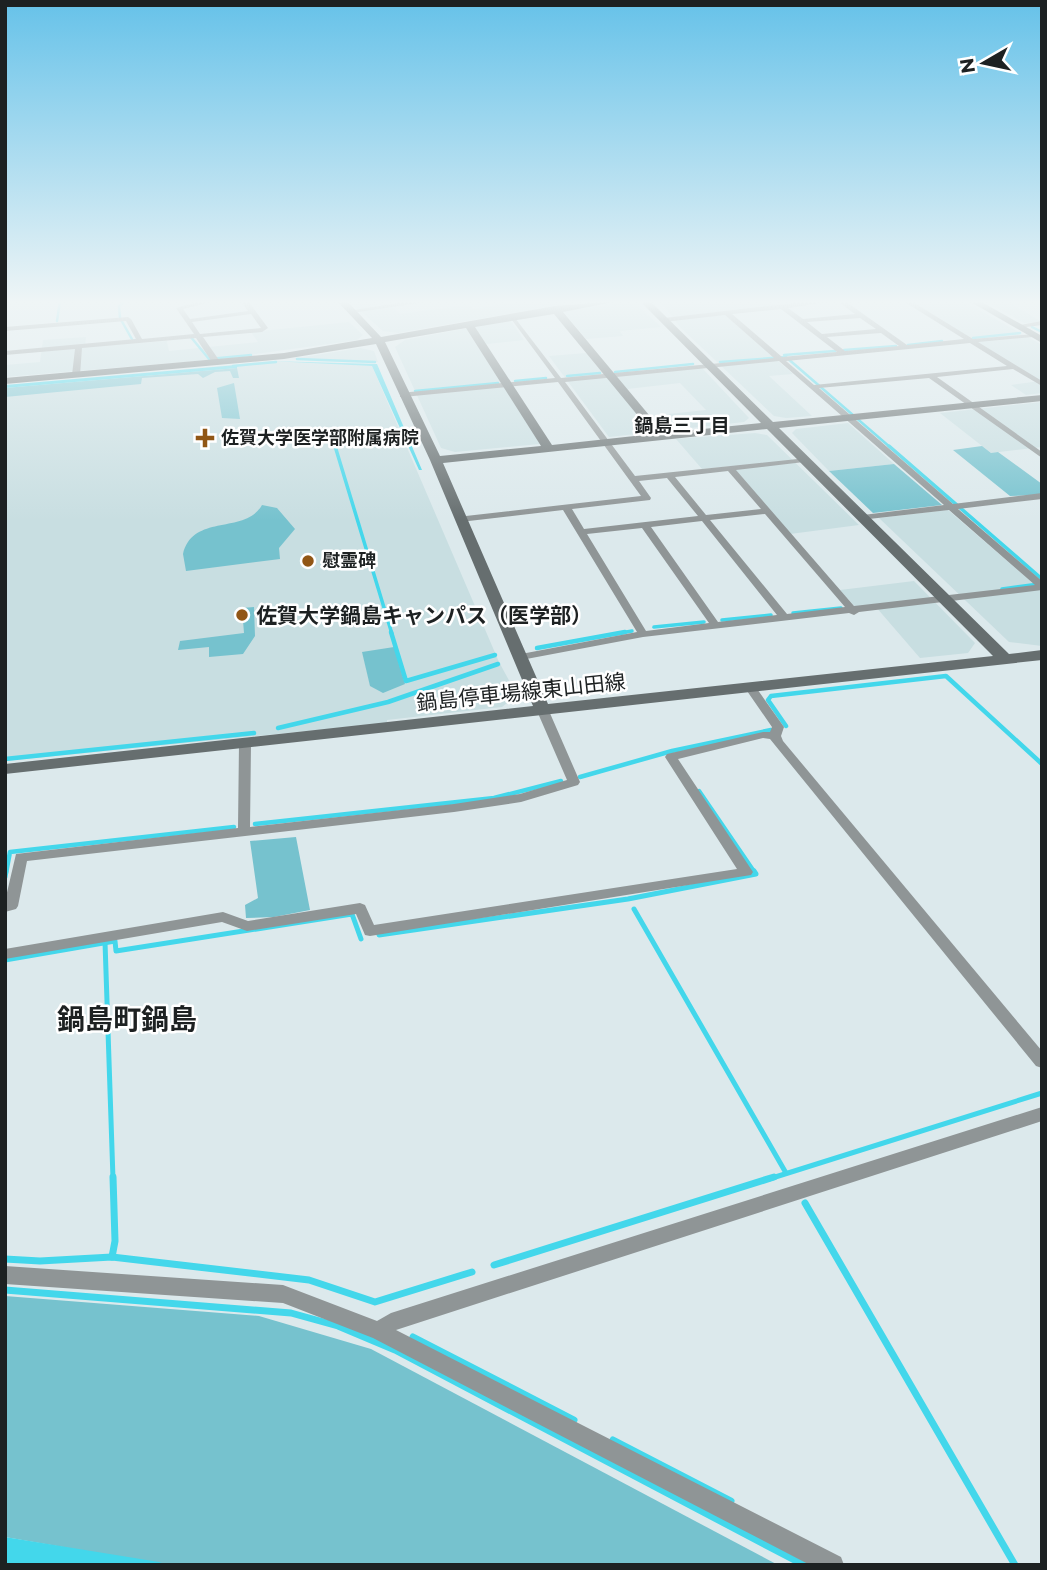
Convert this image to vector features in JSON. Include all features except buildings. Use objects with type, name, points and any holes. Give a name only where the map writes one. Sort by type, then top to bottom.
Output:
[{"type":"street","points":[[5,381],[83,374]]},
{"type":"street","points":[[5,907],[10,906],[21,857],[521,798],[575,782],[436,460],[394,374]]},
{"type":"street","points":[[500,374],[548,448]]},
{"type":"street","points":[[460,519],[647,498],[555,374]]},
{"type":"street","points":[[403,395],[617,374]]},
{"type":"street","points":[[719,374],[1005,659]]},
{"type":"street","points":[[801,374],[955,506],[1042,587]]},
{"type":"street","points":[[815,386],[939,374]]},
{"type":"street","points":[[1025,374],[1042,384]]},
{"type":"street","points":[[610,375],[660,436]]},
{"type":"street","points":[[930,375],[1042,456]]},
{"type":"street","points":[[436,460],[1042,398]]},
{"type":"street","points":[[634,479],[804,460]]},
{"type":"street","points":[[731,469],[854,612]]},
{"type":"street","points":[[669,475],[785,618]]},
{"type":"street","points":[[863,517],[1042,496]]},
{"type":"street","points":[[566,507],[643,634]]},
{"type":"street","points":[[582,532],[768,511]]},
{"type":"street","points":[[645,525],[715,625]]},
{"type":"street","points":[[521,657],[643,634],[854,612],[1042,587]]},
{"type":"street","name":"鍋島停車場線東山田線","points":[[5,769],[1042,655]]},
{"type":"street","points":[[751,688],[778,727],[775,736]]},
{"type":"street","points":[[5,954],[223,916],[247,926],[360,908],[370,931],[627,893],[746,872],[671,757],[762,735],[775,736],[1042,1062]]},
{"type":"street","points":[[244,744],[244,831]]},
{"type":"street","points":[[379,1331],[404,1318],[1042,1114]]},
{"type":"street","points":[[5,1275],[283,1294],[336,1312],[379,1331],[833,1565]]},
{"type":"shaded area","points":[[5,374],[37,374],[5,377]]},
{"type":"shaded area","points":[[130,374],[164,374],[5,388],[5,385]]},
{"type":"shaded area","name":"佐賀大学鍋島キャンパス（医学部）","points":[[140,374],[376,374],[499,662],[517,695],[502,707],[387,720],[387,723],[5,761],[5,388]]},
{"type":"shaded area","points":[[164,374],[194,374],[142,378],[141,384],[5,397],[5,388]]},
{"type":"shaded area","points":[[376,374],[381,374],[422,470],[419,470]]},
{"type":"shaded area","points":[[407,374],[496,374],[540,444],[455,452],[441,448]]},
{"type":"shaded area","points":[[563,374],[604,374],[640,417],[706,410],[680,383],[627,389],[615,376],[708,374],[749,418],[744,422],[609,437]]},
{"type":"shaded area","points":[[730,374],[790,374],[769,376],[812,416],[774,416]]},
{"type":"shaded area","points":[[1029,374],[1042,374],[1042,393],[1026,395],[1011,385],[1040,381]]},
{"type":"shaded area","points":[[234,383],[240,419],[222,418],[217,388]]},
{"type":"shaded area","points":[[1042,402],[1042,447],[991,453],[940,413]]},
{"type":"shaded area","points":[[848,423],[894,464],[829,471],[792,433],[796,429]]},
{"type":"shaded area","points":[[755,433],[767,435],[859,525],[790,534],[732,466],[702,469],[676,439]]},
{"type":"shaded area","points":[[982,446],[991,453],[998,452],[1042,484],[1042,495],[1010,496],[953,450]]},
{"type":"shaded area","points":[[894,464],[942,505],[873,513],[829,471]]},
{"type":"shaded area","points":[[262,505],[277,508],[295,529],[279,548],[280,559],[186,571],[183,554],[189,541],[197,533],[244,520]]},
{"type":"shaded area","points":[[948,510],[1042,591],[1042,646],[1009,642],[879,518]]},
{"type":"shaded area","points":[[914,581],[975,643],[968,653],[920,658],[876,607],[857,609],[840,590]]},
{"type":"shaded area","points":[[254,607],[255,636],[243,654],[209,657],[209,647],[178,650],[180,641],[244,633],[242,608]]},
{"type":"shaded area","points":[[394,647],[405,684],[383,693],[370,686],[362,652]]},
{"type":"shaded area","points":[[296,837],[310,910],[274,917],[246,918],[245,905],[258,898],[250,841]]},
{"type":"shaded area","points":[[5,1296],[259,1316],[371,1349],[778,1565],[167,1565],[5,1537]]},
{"type":"shaded area","points":[[5,1537],[159,1562],[167,1565],[5,1565]]},
{"type":"waterway","points":[[567,376],[586,374]]},
{"type":"waterway","points":[[806,374],[891,448]]},
{"type":"waterway","points":[[515,381],[546,378]]},
{"type":"waterway","points":[[415,391],[498,383]]},
{"type":"waterway","points":[[333,441],[335,448]]},
{"type":"waterway","points":[[335,446],[392,634]]},
{"type":"waterway","points":[[889,446],[1042,579]]},
{"type":"waterway","points":[[1002,589],[1039,584]]},
{"type":"waterway","points":[[793,613],[841,608]]},
{"type":"waterway","points":[[722,620],[771,615]]},
{"type":"waterway","points":[[654,627],[704,622]]},
{"type":"waterway","points":[[615,634],[632,631]]},
{"type":"waterway","points":[[391,632],[406,681],[495,655]]},
{"type":"waterway","points":[[537,648],[625,632]]},
{"type":"waterway","points":[[278,728],[388,702],[498,664]]},
{"type":"waterway","points":[[786,726],[768,700],[771,696],[946,676],[1042,764]]},
{"type":"waterway","points":[[580,777],[672,751],[771,730]]},
{"type":"waterway","points":[[5,759],[254,733]]},
{"type":"waterway","points":[[255,824],[494,798],[561,781]]},
{"type":"waterway","points":[[699,791],[755,873]]},
{"type":"waterway","points":[[6,873],[10,852],[234,827]]},
{"type":"waterway","points":[[5,877],[6,871]]},
{"type":"waterway","points":[[379,935],[628,899],[756,874],[754,871]]},
{"type":"waterway","points":[[634,909],[786,1173]]},
{"type":"waterway","points":[[105,943],[115,941],[116,951],[352,914],[361,939]]},
{"type":"waterway","points":[[5,960],[105,943]]},
{"type":"waterway","points":[[105,943],[113,1179]]},
{"type":"waterway","points":[[769,1179],[1042,1093]]},
{"type":"waterway","points":[[112,1257],[115,1241],[113,1177]]},
{"type":"waterway","points":[[494,1265],[774,1177]]},
{"type":"waterway","points":[[805,1203],[1015,1565]]},
{"type":"waterway","points":[[5,1259],[40,1261],[112,1257]]},
{"type":"waterway","points":[[112,1257],[309,1280],[375,1302],[472,1272]]},
{"type":"waterway","points":[[5,1290],[291,1313],[338,1326],[395,1350],[804,1565]]},
{"type":"waterway","points":[[413,1337],[574,1420]]},
{"type":"waterway","points":[[613,1440],[731,1501]]},
{"type":"place","name":"佐賀大学医学部附属病院","points":[[205,438]]},
{"type":"place","name":"慰霊碑","points":[[308,561]]},
{"type":"place","name":"佐賀大学鍋島キャンパス（医学部）","points":[[242,615]]},
{"type":"district","name":"鍋島三丁目","points":[[682,425]]},
{"type":"district","name":"鍋島町鍋島","points":[[127,1019]]}]
